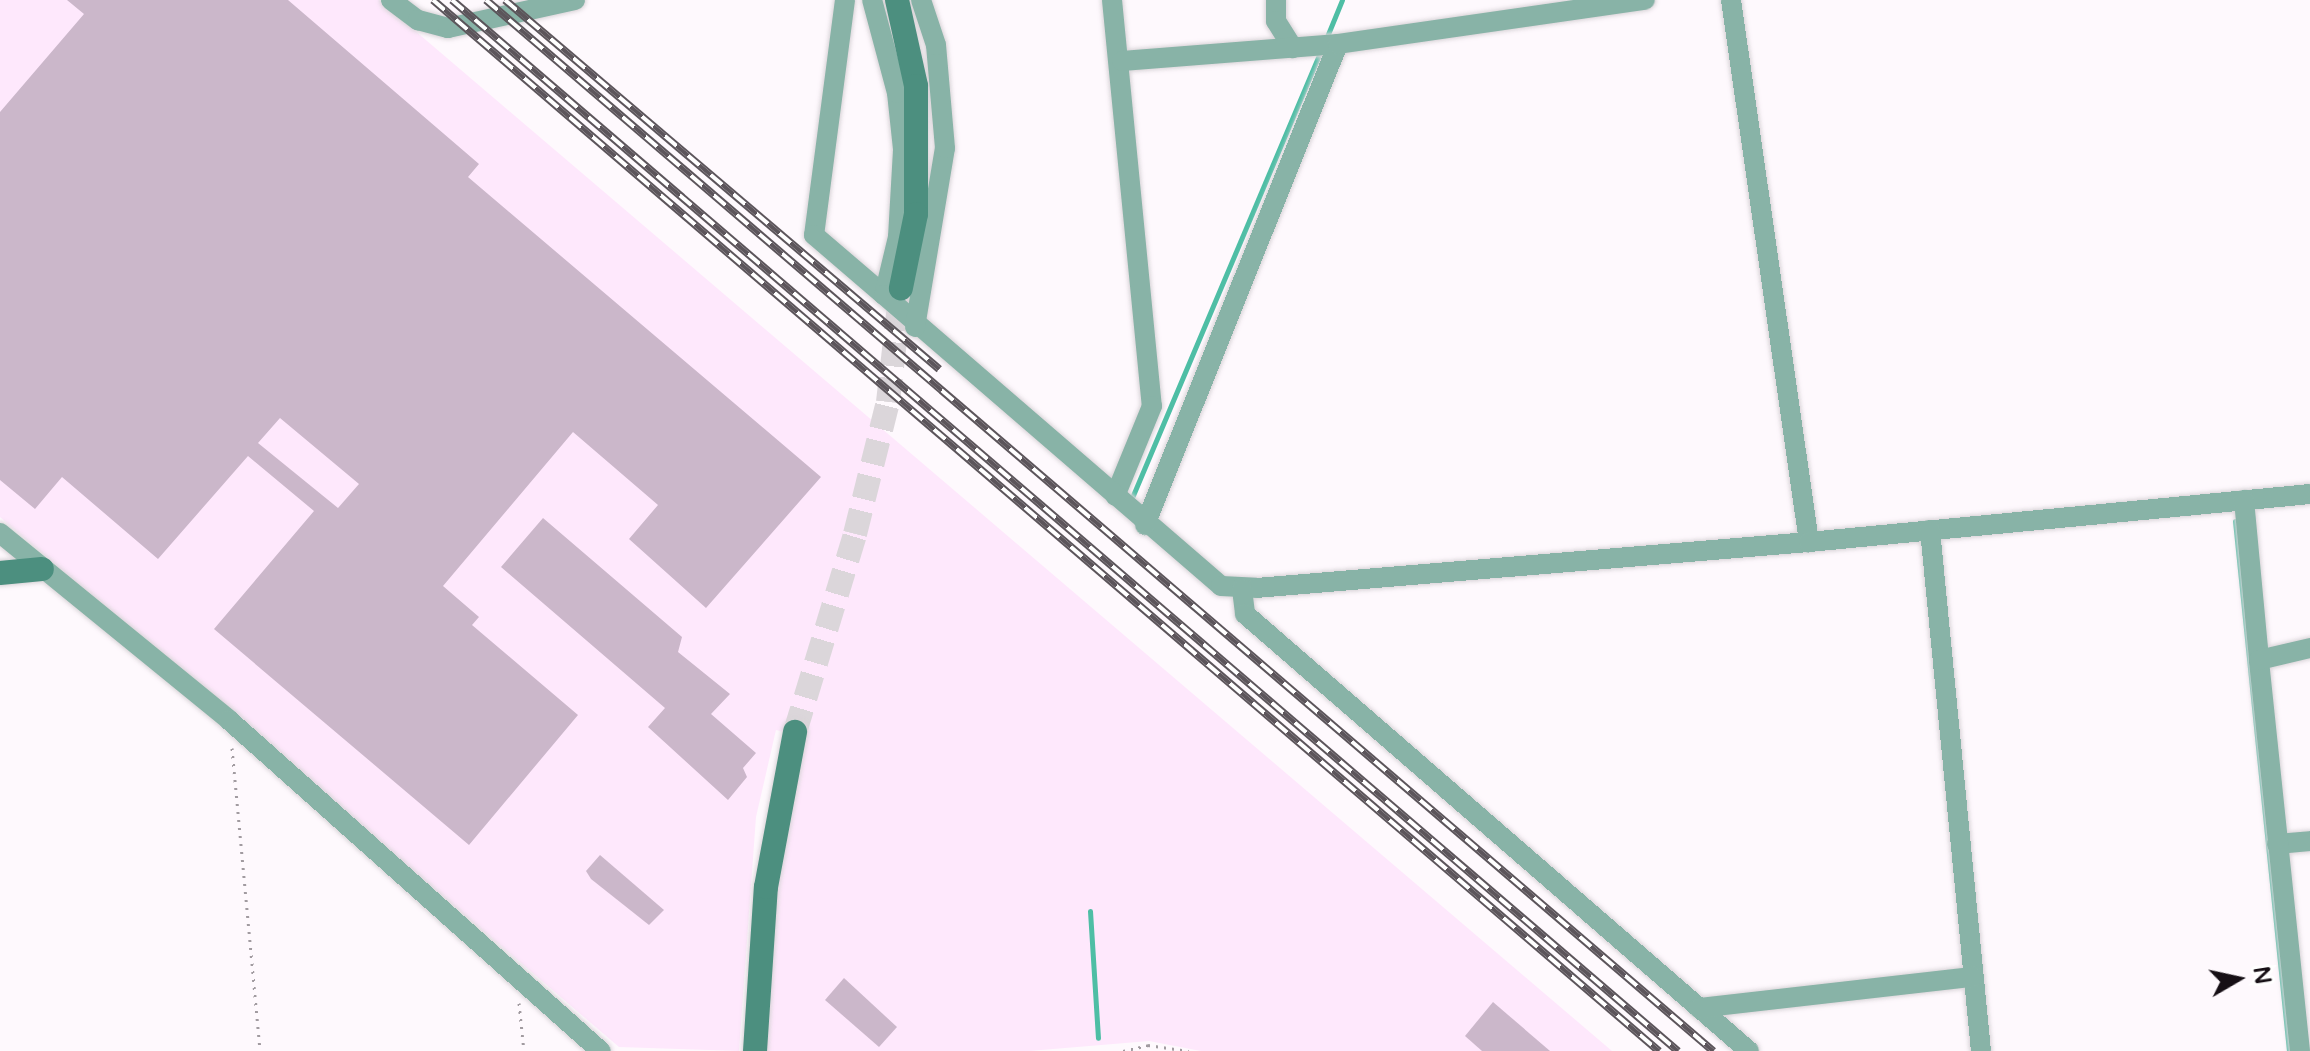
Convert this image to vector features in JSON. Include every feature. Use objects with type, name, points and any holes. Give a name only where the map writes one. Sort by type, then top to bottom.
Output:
[{"type":"street","points":[[391,0],[418,20],[448,28],[575,0]]},
{"type":"street","points":[[845,0],[814,235],[893,292],[915,327],[1115,496],[1145,525],[1221,586],[1242,589],[1809,542],[2310,494]]},
{"type":"street","points":[[872,0],[897,93],[903,149],[893,292]]},
{"type":"street","points":[[893,292],[916,214],[916,86],[897,0]]},
{"type":"street","points":[[915,327],[945,148],[936,45],[921,0]]},
{"type":"street","points":[[1112,0],[1122,61],[1152,406],[1115,496]]},
{"type":"street","points":[[1276,0],[1276,21],[1293,48]]},
{"type":"street","points":[[1122,61],[1338,44],[1645,0]]},
{"type":"street","points":[[1731,0],[1809,542]]},
{"type":"street","points":[[1145,525],[1338,44]]},
{"type":"street","points":[[2244,500],[2300,1051]]},
{"type":"street","points":[[1930,530],[1981,1051]]},
{"type":"street","points":[[0,533],[229,720],[601,1051]]},
{"type":"street","points":[[0,573],[42,569]]},
{"type":"street","points":[[1242,589],[1245,614],[1749,1051]]},
{"type":"street","points":[[2259,660],[2310,648]]},
{"type":"street","points":[[755,1051],[766,887],[795,732]]},
{"type":"street","points":[[2277,844],[2310,841]]},
{"type":"street","points":[[1699,1008],[1973,977]]},
{"type":"path","points":[[229,720],[260,1051]]},
{"type":"path","points":[[517,975],[524,1051]]},
{"type":"path","points":[[1123,1051],[1148,1045],[1189,1051]]},
{"type":"shaded area","points":[[0,0],[379,0],[1612,1051],[1201,1051],[1149,1041],[1029,1051],[764,1051],[774,872],[801,736],[776,730],[756,817],[739,1051],[619,1047],[0,517]]},
{"type":"building","points":[[67,0],[288,0],[479,164],[468,177],[821,477],[706,608],[629,539],[658,505],[573,432],[443,586],[479,617],[472,625],[578,715],[469,845],[214,629],[314,511],[248,456],[158,559],[62,477],[35,509],[0,480],[0,112],[84,14]],"holes":[[[280,418],[359,484],[338,508],[258,443]]]},
{"type":"building","points":[[543,518],[682,637],[678,652],[730,694],[711,714],[756,753],[743,768],[747,777],[728,800],[648,727],[665,708],[501,567]]},
{"type":"building","points":[[600,855],[664,910],[649,925],[591,879],[586,871]]},
{"type":"building","points":[[844,978],[897,1027],[879,1047],[825,1000]]},
{"type":"building","points":[[1493,1002],[1550,1051],[1482,1051],[1465,1036]]},
{"type":"waterway","points":[[1326,39],[1342,0]]},
{"type":"waterway","points":[[1131,500],[1320,52]]},
{"type":"waterway","points":[[2235,521],[2289,1051]]},
{"type":"waterway","points":[[1090,911],[1098,1038]]},
{"type":"tunnel","points":[[795,732],[855,534],[888,402],[901,288]]},
{"type":"railway","points":[[433,0],[1659,1051]]},
{"type":"railway","points":[[452,0],[1678,1051]]},
{"type":"railway","points":[[486,0],[1713,1051]]},
{"type":"railway","points":[[505,0],[939,369]]}]
